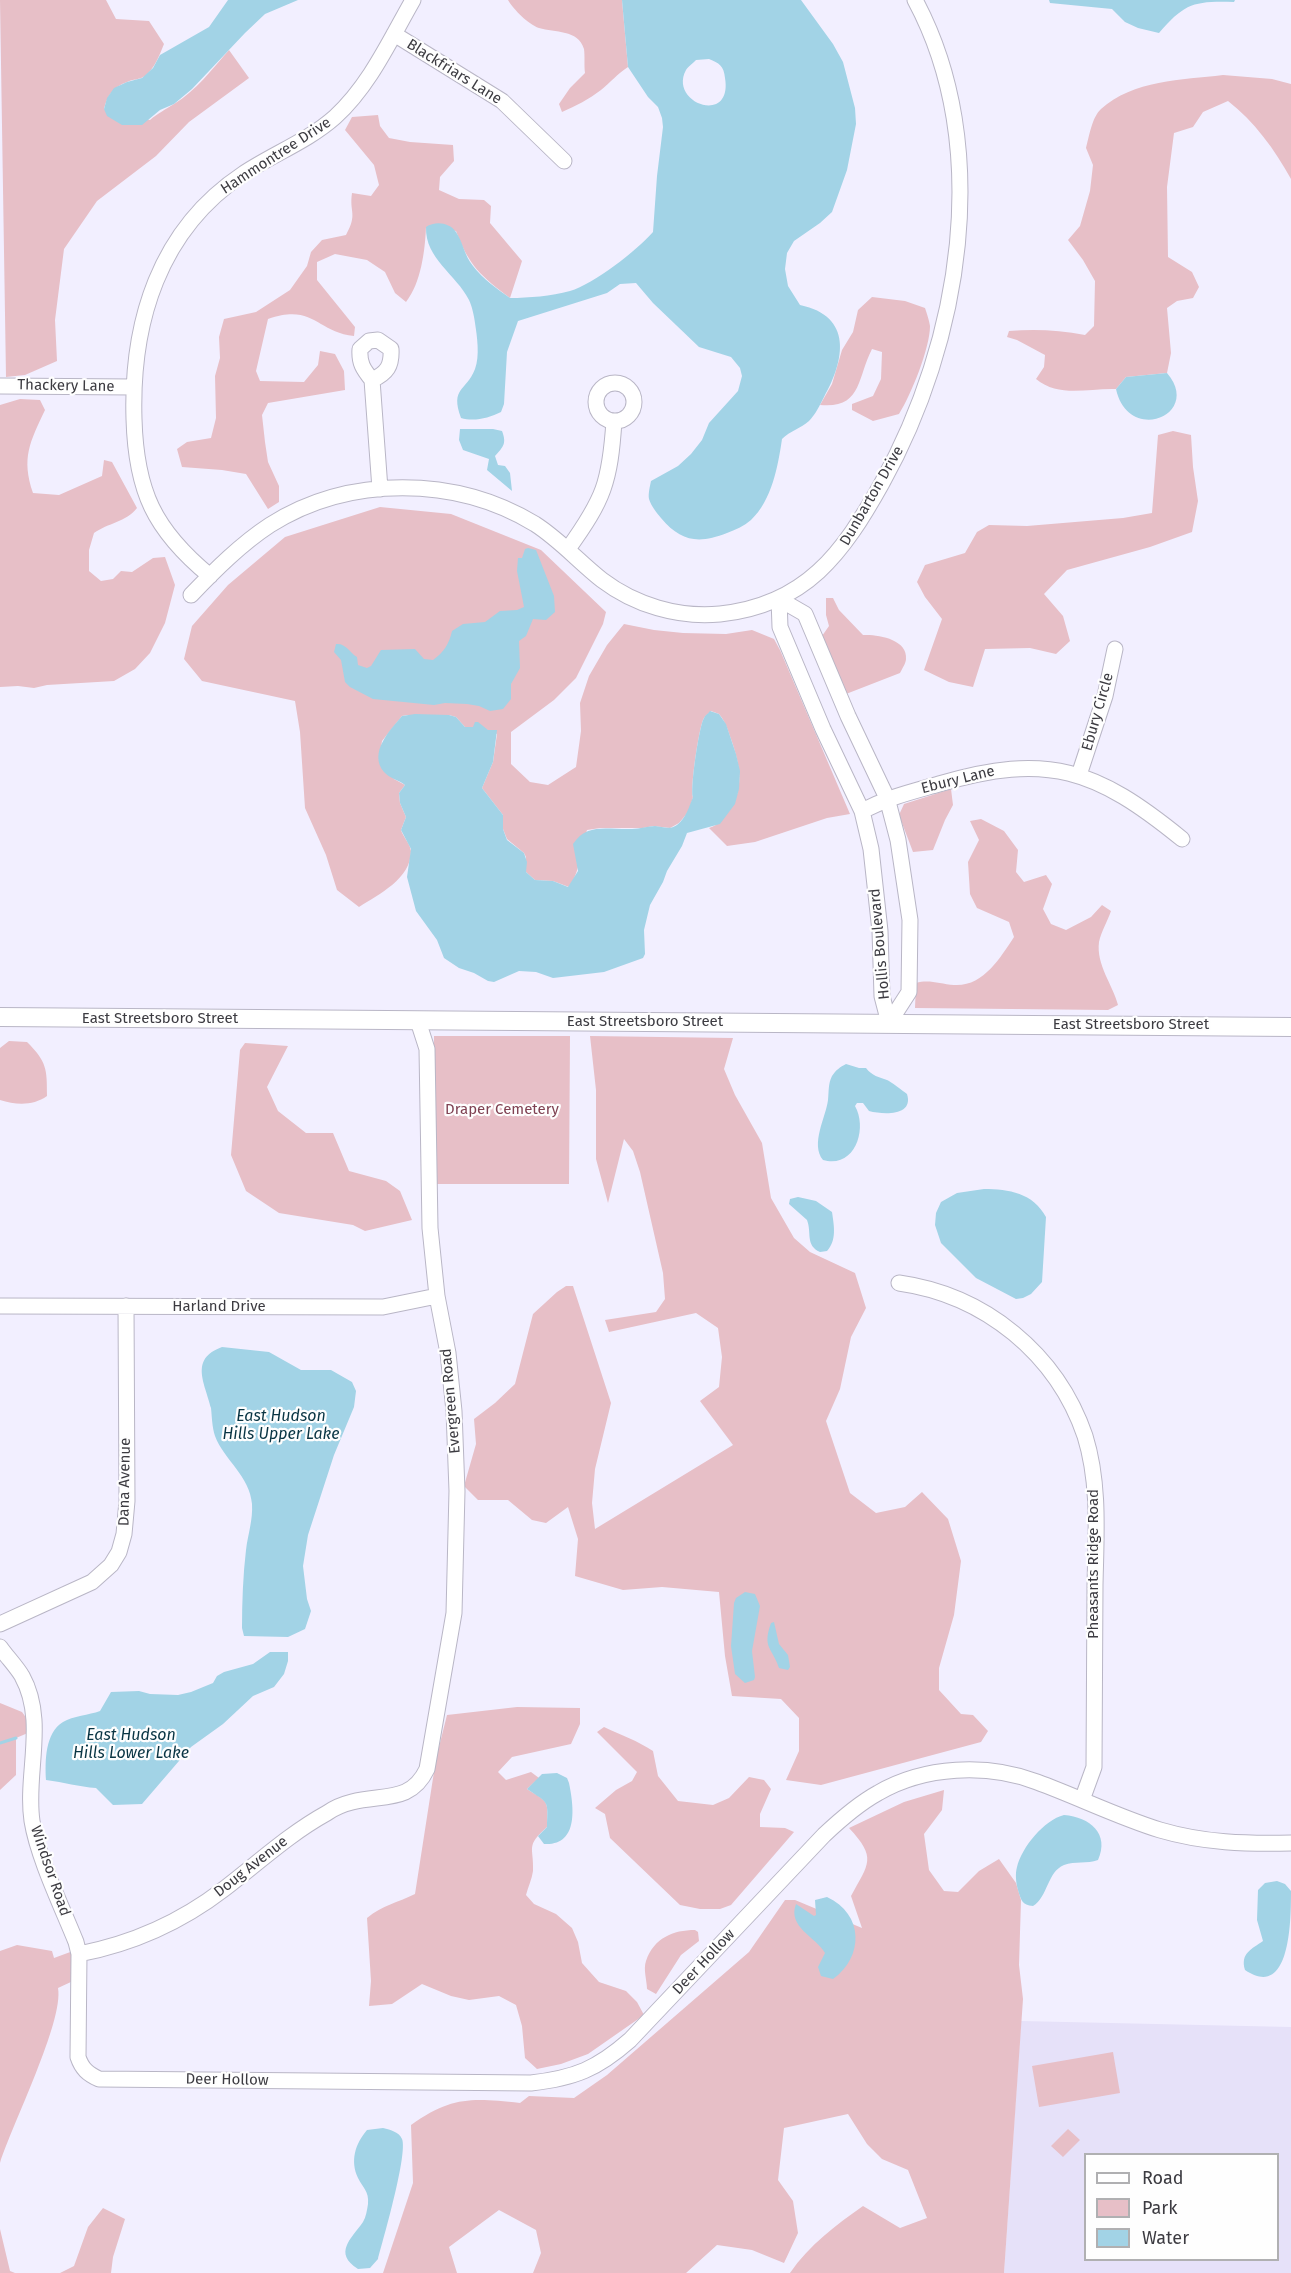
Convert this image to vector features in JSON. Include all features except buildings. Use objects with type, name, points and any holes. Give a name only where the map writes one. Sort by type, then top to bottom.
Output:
[{"type":"main road","name":"East Streetsboro Street","points":[[0,1017],[1291,1027]]},
{"type":"street","name":"Hammontree Drive","points":[[210,576],[175,543],[150,506],[137,467],[133,387],[137,343],[149,296],[166,258],[185,230],[214,197],[241,175],[313,134],[335,117],[360,90],[413,0]]},
{"type":"street","name":"Dunbarton Drive","points":[[191,595],[260,532],[286,516],[329,498],[380,489],[428,489],[473,497],[504,509],[536,525],[621,593],[647,604],[676,612],[721,614],[752,608],[779,599],[814,575],[839,552],[864,515],[903,443],[921,401],[938,350],[955,262],[959,177],[956,129],[950,90],[933,36],[915,0]]},
{"type":"street","name":"Blackfriars Lane","points":[[394,34],[502,101],[564,161]]},
{"type":"street","points":[[372,380],[380,489]]},
{"type":"street","name":"Thackery Lane","points":[[0,386],[133,387]]},
{"type":"street","points":[[568,549],[594,512],[605,488],[612,459],[614,421]]},
{"type":"street","name":"Hollis Boulevard","points":[[779,599],[805,614],[848,716],[887,798],[898,840],[910,920],[909,992],[889,1023]]},
{"type":"street","name":"Hollis Boulevard","points":[[779,599],[780,627],[823,729],[862,811],[871,849],[880,931],[882,996],[889,1023]]},
{"type":"street","name":"Ebury Circle","points":[[1079,775],[1104,696],[1115,649]]},
{"type":"street","name":"Ebury Lane","points":[[862,811],[887,798],[994,770],[1041,768],[1079,775],[1121,793],[1145,808],[1182,839]]},
{"type":"street","name":"Evergreen Road","points":[[418,1021],[427,1049],[430,1228],[437,1296],[448,1353],[454,1411],[457,1491],[453,1613],[427,1769],[422,1780]]},
{"type":"street","name":"Pheasants Ridge Road","points":[[900,1283],[934,1290],[963,1301],[986,1312],[1028,1344],[1057,1379],[1085,1437],[1096,1505],[1096,1540],[1094,1767],[1082,1800]]},
{"type":"street","name":"Harland Drive","points":[[0,1306],[383,1307],[437,1296]]},
{"type":"street","name":"Dana Avenue","points":[[0,1624],[92,1582],[111,1565],[119,1552],[124,1534],[127,1501],[126,1306]]},
{"type":"street","name":"Windsor Road","points":[[0,1647],[22,1676],[32,1702],[35,1730],[30,1789],[33,1824],[79,1954],[78,2057],[81,2066]]},
{"type":"street","name":"Deer Hollow","points":[[81,2066],[89,2074],[99,2079],[520,2083],[556,2080],[583,2072],[606,2061],[630,2040],[824,1835],[851,1810],[896,1784],[921,1776],[981,1770],[1012,1774],[1160,1830],[1197,1839],[1235,1844],[1291,1844]]},
{"type":"street","name":"Doug Avenue","points":[[79,1954],[98,1951],[137,1938],[185,1915],[222,1891],[293,1833],[328,1811],[351,1802],[405,1793],[422,1780]]},
{"type":"shaded area","points":[[1021,2021],[1291,2027],[1291,2273],[1004,2273]]},
{"type":"green space","points":[[0,0],[106,0],[116,19],[149,21],[164,44],[156,62],[145,76],[114,89],[104,109],[150,120],[190,93],[229,50],[249,78],[189,122],[156,156],[97,201],[64,249],[55,320],[57,361],[25,375],[6,377]]},
{"type":"green space","points":[[508,0],[622,0],[628,67],[605,87],[562,112],[559,104],[570,88],[585,73],[584,49],[577,38],[571,35],[545,30],[530,23]]},
{"type":"green space","points":[[1223,75],[1272,79],[1291,84],[1291,179],[1263,137],[1228,101],[1203,112],[1193,127],[1174,133],[1167,187],[1168,257],[1192,272],[1199,287],[1193,298],[1177,301],[1167,308],[1171,353],[1167,373],[1126,377],[1116,389],[1074,391],[1045,385],[1036,379],[1044,367],[1045,355],[1007,337],[1009,331],[1028,330],[1085,335],[1094,326],[1095,281],[1068,240],[1080,226],[1090,191],[1093,165],[1086,148],[1095,117],[1114,99],[1143,87],[1175,80]]},
{"type":"green space","points":[[378,115],[380,126],[389,138],[453,145],[454,161],[440,177],[439,190],[459,199],[484,200],[491,206],[490,223],[522,261],[510,298],[491,283],[471,262],[456,231],[426,227],[419,276],[406,302],[395,293],[385,272],[367,260],[335,254],[317,262],[317,280],[355,327],[354,336],[341,333],[296,314],[268,319],[256,371],[260,381],[304,382],[318,365],[320,351],[335,354],[344,371],[345,390],[268,403],[262,415],[265,442],[268,462],[279,486],[279,502],[268,509],[246,474],[182,467],[177,449],[187,442],[211,438],[216,418],[215,376],[220,358],[219,337],[224,319],[256,312],[290,290],[307,266],[311,252],[322,240],[346,235],[352,217],[352,193],[371,196],[379,185],[374,165],[345,130],[352,117]]},
{"type":"green space","points":[[872,297],[905,301],[925,308],[930,326],[927,346],[919,371],[899,414],[873,421],[852,410],[852,404],[873,396],[881,379],[882,352],[872,349],[860,381],[851,397],[834,405],[820,405],[832,384],[842,350],[853,332],[858,310]]},
{"type":"green space","points":[[20,399],[40,400],[45,410],[29,450],[29,481],[33,493],[59,495],[102,476],[104,460],[112,462],[137,508],[128,516],[94,533],[89,550],[89,571],[101,581],[113,579],[121,571],[132,572],[153,558],[165,557],[175,585],[165,623],[150,653],[135,669],[114,681],[47,685],[34,688],[0,687],[0,405]]},
{"type":"green space","points":[[1173,431],[1191,435],[1198,501],[1192,532],[1150,547],[1067,570],[1044,594],[1063,616],[1070,641],[1056,654],[1030,648],[985,649],[973,687],[949,682],[924,670],[942,619],[917,582],[925,565],[965,553],[977,532],[989,525],[1027,526],[1123,518],[1152,513],[1158,435]]},
{"type":"green space","points":[[380,507],[451,514],[541,550],[606,612],[603,624],[576,678],[554,700],[511,732],[511,764],[530,782],[548,785],[576,767],[581,731],[580,703],[589,676],[607,645],[624,624],[683,633],[726,634],[752,630],[774,639],[780,650],[850,814],[827,818],[755,842],[727,846],[709,828],[719,822],[732,805],[739,787],[739,768],[725,723],[719,714],[711,711],[702,723],[694,771],[693,797],[689,811],[679,823],[670,828],[653,826],[587,830],[578,868],[569,887],[553,881],[535,880],[526,872],[524,853],[507,839],[503,829],[503,815],[482,788],[493,762],[497,734],[488,730],[465,727],[456,717],[449,715],[407,715],[402,716],[382,741],[380,755],[394,779],[405,785],[399,793],[400,803],[406,817],[401,830],[411,851],[410,861],[400,878],[359,907],[337,890],[326,855],[305,808],[300,732],[295,701],[202,681],[184,659],[192,626],[228,585],[285,537]]},
{"type":"green space","points":[[826,598],[833,598],[839,610],[863,635],[891,639],[902,647],[906,659],[900,673],[846,694],[822,636],[829,626],[826,615]]},
{"type":"green space","points":[[951,789],[953,805],[933,850],[913,852],[899,815],[904,804]]},
{"type":"green space","points":[[981,819],[1004,831],[1018,850],[1016,872],[1024,882],[1046,875],[1052,884],[1043,909],[1051,924],[1066,930],[1091,917],[1102,905],[1111,911],[1100,938],[1099,950],[1102,967],[1118,1005],[1108,1010],[915,1008],[916,983],[954,985],[974,981],[990,970],[1014,937],[1009,922],[977,908],[970,894],[968,862],[979,840],[970,821]]},
{"type":"green space","name":"Draper Cemetery","points":[[434,1036],[570,1036],[569,1184],[434,1184]]},
{"type":"green space","points":[[590,1036],[733,1038],[724,1069],[735,1095],[762,1143],[771,1198],[794,1238],[810,1252],[855,1273],[866,1308],[851,1337],[840,1389],[826,1421],[850,1493],[876,1513],[905,1507],[922,1492],[948,1519],[961,1561],[954,1615],[939,1668],[939,1690],[961,1714],[973,1715],[988,1731],[981,1742],[821,1785],[786,1780],[799,1751],[799,1718],[781,1699],[732,1696],[725,1656],[719,1592],[662,1587],[623,1590],[575,1576],[578,1539],[568,1507],[546,1523],[532,1520],[508,1500],[478,1500],[464,1486],[476,1444],[474,1419],[515,1384],[533,1314],[566,1286],[573,1286],[611,1403],[595,1469],[592,1503],[595,1529],[733,1445],[700,1401],[719,1387],[722,1357],[718,1328],[696,1313],[609,1332],[605,1320],[656,1312],[665,1299],[663,1273],[640,1172],[633,1151],[624,1139],[608,1203],[596,1159],[596,1090]]},
{"type":"green space","points":[[9,1041],[27,1042],[39,1055],[46,1072],[47,1096],[36,1102],[24,1104],[0,1100],[0,1048]]},
{"type":"green space","points":[[245,1043],[288,1046],[267,1087],[278,1111],[306,1133],[333,1133],[349,1171],[386,1181],[400,1191],[412,1220],[365,1231],[353,1225],[279,1213],[246,1191],[231,1155],[240,1050]]},
{"type":"green space","points":[[0,1703],[22,1712],[35,1730],[16,1738],[16,1775],[0,1790]]},
{"type":"green space","points":[[517,1707],[580,1708],[580,1724],[571,1744],[512,1757],[498,1772],[506,1780],[531,1772],[539,1778],[527,1789],[543,1800],[547,1806],[547,1827],[532,1847],[533,1871],[526,1895],[534,1904],[556,1914],[572,1928],[578,1942],[582,1963],[599,1982],[626,1991],[637,2002],[644,2015],[588,2054],[561,2064],[537,2069],[525,2058],[522,2026],[516,2005],[499,1996],[469,2000],[451,1996],[422,1984],[392,2004],[369,2006],[371,1981],[367,1918],[384,1907],[415,1894],[436,1759],[447,1715]]},
{"type":"green space","points":[[604,1727],[653,1751],[658,1776],[678,1801],[713,1805],[729,1798],[749,1777],[764,1780],[771,1789],[760,1814],[760,1827],[785,1828],[794,1832],[731,1905],[720,1909],[700,1909],[680,1905],[610,1838],[605,1814],[595,1808],[616,1790],[632,1781],[637,1772],[597,1732]]},
{"type":"green space","points":[[944,1790],[942,1810],[924,1834],[929,1870],[944,1891],[958,1892],[979,1871],[999,1859],[1016,1883],[1021,1900],[1019,1965],[1023,1999],[1004,2273],[790,2273],[814,2245],[863,2206],[900,2228],[927,2218],[908,2170],[882,2159],[867,2144],[848,2114],[784,2128],[778,2180],[793,2201],[798,2233],[784,2263],[752,2250],[717,2245],[686,2273],[533,2273],[541,2253],[536,2230],[499,2210],[449,2247],[457,2273],[383,2273],[413,2183],[411,2125],[439,2109],[463,2101],[488,2100],[520,2103],[529,2096],[574,2098],[607,2075],[749,1952],[785,1900],[795,1900],[862,1928],[851,1896],[866,1868],[867,1854],[849,1828],[904,1802]]},
{"type":"green space","points":[[695,1930],[698,1932],[699,1941],[681,1955],[656,1994],[647,1989],[645,1964],[654,1946],[672,1934]]},
{"type":"green space","points":[[17,1945],[52,1951],[54,1958],[73,1951],[73,1981],[58,1988],[58,2003],[53,2024],[36,2074],[0,2163],[0,1951]]},
{"type":"green space","points":[[1113,2052],[1120,2093],[1039,2107],[1032,2066]]},
{"type":"green space","points":[[1068,2129],[1080,2140],[1063,2157],[1051,2146]]},
{"type":"green space","points":[[103,2208],[125,2219],[113,2257],[111,2273],[60,2273],[74,2266],[88,2227]]},
{"type":"green space","points":[[0,2229],[10,2271],[15,2273],[0,2273]]},
{"type":"water","points":[[228,0],[298,0],[265,14],[192,89],[142,125],[122,125],[107,116],[104,109],[107,98],[114,88],[142,78],[153,68],[160,55],[209,27]]},
{"type":"water","points":[[622,0],[801,0],[833,44],[843,62],[855,108],[856,124],[847,170],[832,212],[794,241],[787,253],[785,269],[788,286],[800,305],[817,311],[829,319],[836,329],[840,341],[837,369],[811,419],[782,439],[773,482],[758,512],[739,528],[708,539],[691,539],[668,526],[651,504],[649,492],[651,481],[678,466],[691,454],[702,440],[709,423],[738,391],[742,376],[740,368],[731,357],[699,347],[653,303],[636,283],[620,284],[607,293],[518,321],[507,352],[504,404],[501,412],[481,419],[461,418],[458,395],[475,369],[477,358],[474,317],[469,300],[436,257],[427,238],[426,227],[438,223],[450,226],[456,232],[470,262],[477,271],[490,284],[510,298],[570,291],[591,282],[636,248],[653,232],[663,127],[658,107],[648,97],[628,67]],"holes":[[[696,60],[713,60],[723,71],[725,93],[720,102],[711,105],[702,104],[693,100],[686,92],[683,82],[686,70]]]},
{"type":"water","points":[[1049,0],[1235,0],[1234,2],[1209,2],[1191,6],[1176,15],[1159,33],[1125,22],[1112,9],[1050,3]]},
{"type":"water","points":[[1167,373],[1176,388],[1176,401],[1170,411],[1160,418],[1147,420],[1134,416],[1123,406],[1116,389],[1126,377]]},
{"type":"water","points":[[460,429],[502,431],[503,445],[495,456],[498,465],[505,466],[510,473],[512,491],[487,470],[489,459],[463,450],[459,440]]},
{"type":"water","points":[[525,549],[536,550],[554,596],[555,612],[546,620],[533,619],[526,636],[519,641],[520,668],[511,684],[511,699],[503,709],[490,711],[467,704],[434,705],[373,699],[345,682],[341,660],[334,652],[336,644],[345,646],[357,657],[358,665],[367,668],[371,666],[381,650],[415,649],[424,659],[433,660],[446,647],[452,631],[463,624],[485,622],[500,611],[517,610],[524,607],[517,571],[518,558],[522,558]]},
{"type":"water","points":[[710,711],[719,714],[726,724],[736,754],[740,771],[735,804],[720,824],[687,833],[650,905],[644,930],[645,954],[643,958],[604,972],[553,978],[536,972],[519,971],[494,982],[459,968],[444,958],[437,940],[416,911],[407,877],[411,849],[401,830],[406,817],[400,803],[399,793],[405,785],[384,772],[378,757],[382,742],[402,716],[449,715],[456,717],[465,727],[473,727],[475,722],[478,722],[488,730],[497,730],[493,762],[482,788],[503,815],[503,829],[507,840],[524,853],[527,862],[526,872],[535,880],[553,881],[568,887],[578,871],[573,844],[585,833],[599,829],[635,829],[655,826],[669,828],[674,827],[683,819],[693,797],[694,771],[702,723]]},
{"type":"water","points":[[846,1064],[866,1068],[873,1075],[889,1081],[907,1094],[908,1101],[902,1110],[889,1113],[869,1111],[863,1103],[857,1103],[855,1106],[860,1125],[856,1145],[843,1159],[823,1160],[819,1154],[818,1138],[827,1107],[830,1082],[835,1072]]},
{"type":"water","points":[[984,1189],[1020,1194],[1034,1202],[1046,1217],[1042,1282],[1031,1294],[1023,1298],[1016,1299],[976,1278],[941,1243],[935,1225],[936,1213],[941,1202],[957,1193]]},
{"type":"water","points":[[798,1197],[816,1201],[832,1212],[834,1238],[827,1251],[820,1252],[812,1246],[807,1220],[789,1204],[790,1199]]},
{"type":"water","name":"East Hudson Hills Upper Lake","points":[[222,1347],[269,1352],[301,1370],[331,1370],[352,1382],[356,1391],[354,1407],[334,1455],[308,1535],[303,1566],[307,1599],[311,1611],[305,1629],[288,1637],[244,1636],[242,1628],[244,1569],[252,1504],[247,1485],[215,1436],[202,1373],[202,1365],[206,1358]]},
{"type":"water","points":[[745,1592],[755,1594],[760,1606],[752,1651],[755,1677],[754,1680],[745,1683],[735,1674],[731,1646],[734,1603],[736,1598]]},
{"type":"water","points":[[774,1622],[779,1644],[788,1655],[790,1667],[788,1670],[779,1668],[769,1647],[768,1631],[771,1623]]},
{"type":"water","name":"East Hudson Hills Lower Lake","points":[[270,1652],[288,1652],[284,1674],[274,1687],[253,1696],[223,1724],[191,1747],[142,1804],[113,1805],[96,1788],[46,1780],[47,1748],[57,1727],[71,1718],[100,1711],[111,1692],[139,1691],[150,1694],[178,1695],[191,1692],[213,1683],[217,1676],[224,1672],[253,1664]]},
{"type":"water","points":[[557,1773],[567,1778],[569,1783],[573,1813],[569,1832],[563,1839],[555,1843],[544,1844],[538,1836],[547,1827],[546,1803],[527,1789],[542,1774]]},
{"type":"water","points":[[1064,1815],[1082,1819],[1095,1828],[1101,1842],[1098,1860],[1068,1864],[1058,1868],[1038,1902],[1033,1906],[1026,1904],[1021,1899],[1017,1884],[1016,1873],[1020,1859],[1029,1843],[1042,1828]]},
{"type":"water","points":[[1277,1881],[1285,1884],[1291,1891],[1289,1936],[1280,1966],[1272,1975],[1260,1977],[1245,1970],[1244,1959],[1251,1949],[1263,1941],[1257,1920],[1258,1890],[1265,1883]]},
{"type":"water","points":[[827,1897],[848,1914],[856,1936],[850,1959],[833,1979],[821,1976],[818,1967],[825,1953],[799,1925],[794,1912],[796,1904],[814,1916],[816,1915],[815,1900]]},
{"type":"water","points":[[383,2128],[401,2137],[403,2148],[401,2161],[378,2259],[370,2268],[358,2269],[351,2263],[345,2252],[350,2240],[364,2220],[368,2204],[367,2193],[358,2178],[354,2165],[355,2153],[359,2141],[367,2130]]},
{"type":"waterway","points":[[0,1743],[16,1738]]}]
